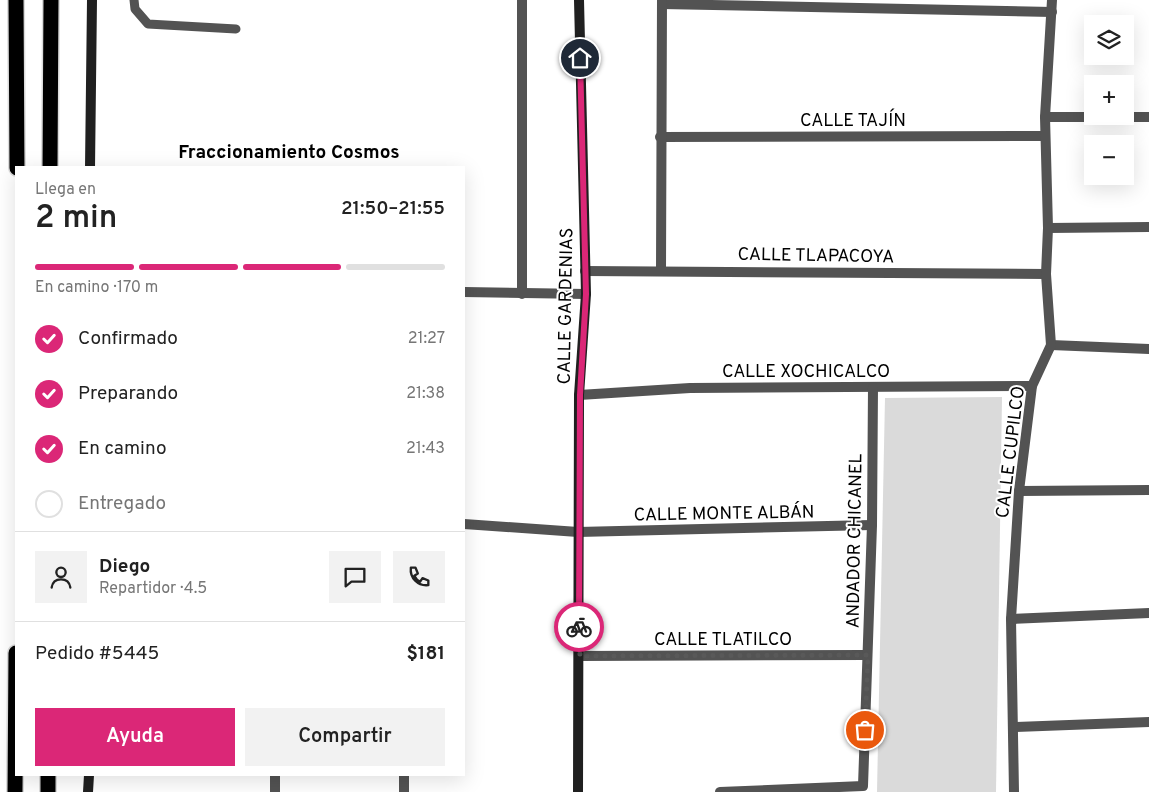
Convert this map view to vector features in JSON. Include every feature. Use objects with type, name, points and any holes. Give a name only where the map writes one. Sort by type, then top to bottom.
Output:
[{"type":"highway","points":[[16,0],[17,166]]},
{"type":"highway","points":[[50,166],[51,0]]},
{"type":"highway","points":[[15,776],[15,792]]},
{"type":"highway","points":[[48,776],[48,792]]},
{"type":"street","points":[[90,166],[92,0]]},
{"type":"street","points":[[522,0],[522,294]]},
{"type":"street","name":"CALLE GARDENIAS","points":[[578,792],[580,395],[586,294],[579,0]]},
{"type":"street","name":"CALLE CUPILCO","points":[[1014,792],[1011,619],[1019,491],[1032,386],[1051,345],[1046,274],[1048,228],[1045,116],[1052,0]]},
{"type":"street","points":[[661,270],[662,2],[1052,12]]},
{"type":"street","points":[[1045,116],[1149,117]]},
{"type":"street","name":"CALLE TAJÍN","points":[[660,137],[1045,136]]},
{"type":"street","points":[[1048,228],[1149,227]]},
{"type":"street","name":"CALLE TLAPACOYA","points":[[585,271],[1046,274]]},
{"type":"street","points":[[465,292],[586,294]]},
{"type":"street","points":[[1051,345],[1149,349]]},
{"type":"street","name":"CALLE XOCHICALCO","points":[[580,395],[690,388],[1032,386]]},
{"type":"street","name":"ANDADOR CHICANEL","points":[[720,792],[863,786],[872,525],[873,387]]},
{"type":"street","points":[[1019,491],[1149,490]]},
{"type":"street","name":"CALLE MONTE ALBÁN","points":[[465,524],[578,532],[872,525]]},
{"type":"street","points":[[1011,619],[1149,613]]},
{"type":"street","name":"CALLE TLATILCO","points":[[580,656],[868,655]]},
{"type":"street","points":[[1013,726],[1149,722]]},
{"type":"street","points":[[88,792],[89,776]]},
{"type":"street","points":[[275,776],[275,792]]},
{"type":"street","points":[[404,776],[404,792]]},
{"type":"lane","points":[[134,0],[135,9],[148,24],[236,29]]},
{"type":"shaded area","points":[[1002,397],[996,792],[877,792],[885,398]]},
{"type":"way so far","points":[[579,627],[580,656],[868,655],[865,730]]},
{"type":"district","name":"Fraccionamiento Cosmos","points":[[289,151]]},
{"type":"route","points":[[579,627],[580,395],[586,294],[580,58]]}]
